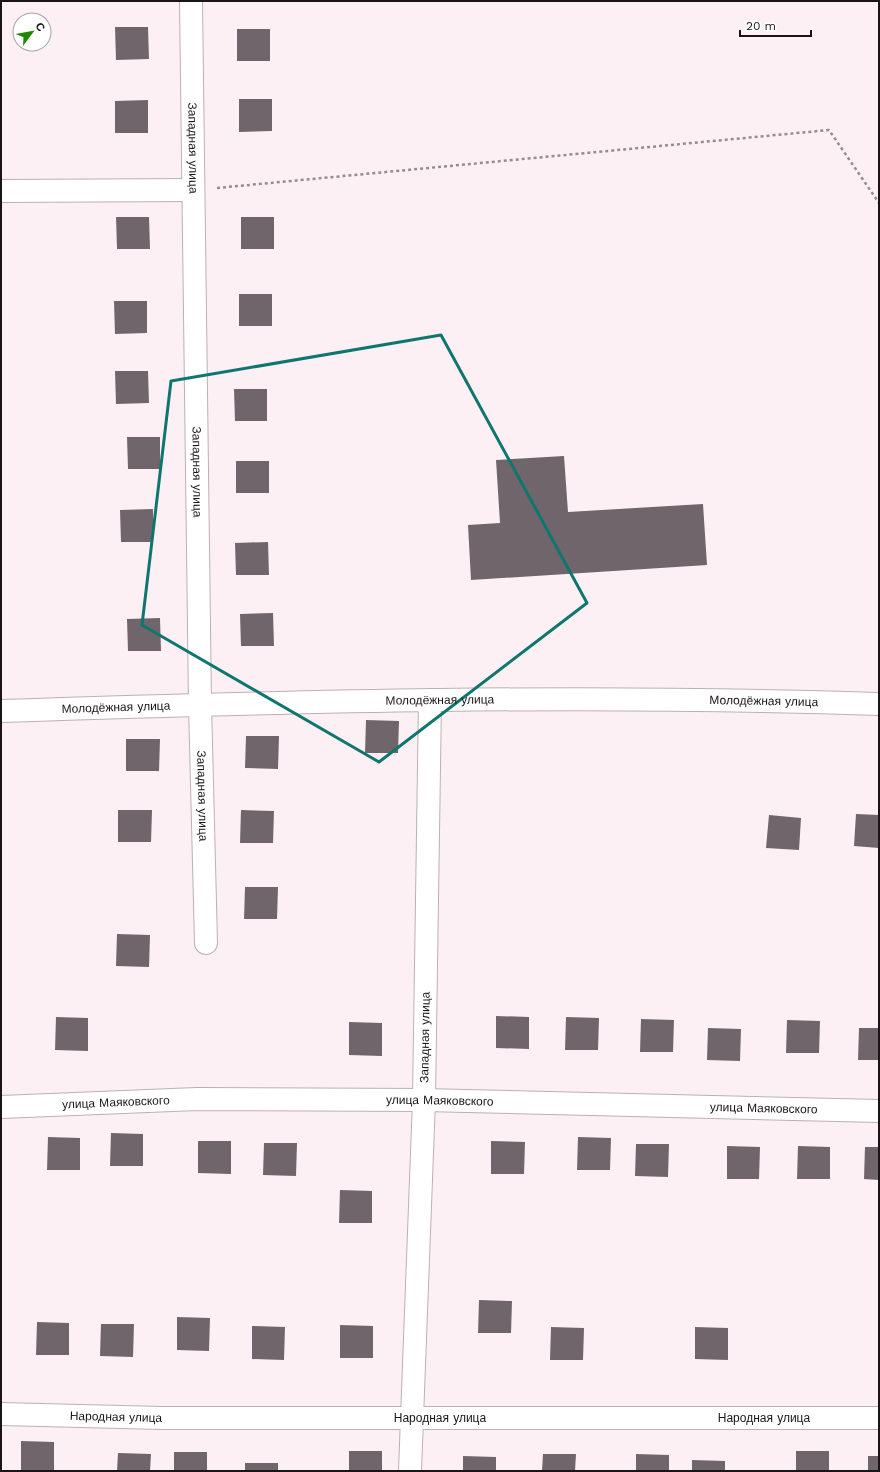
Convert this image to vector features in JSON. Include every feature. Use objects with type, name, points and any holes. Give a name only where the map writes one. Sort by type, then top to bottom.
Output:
[{"type":"street","name":"Западная улица","points":[[191,1],[192,190],[200,704],[206,943]]},
{"type":"street","points":[[1,191],[192,190]]},
{"type":"street","name":"Западная улица","points":[[410,1471],[424,1100],[430,700]]},
{"type":"street","name":"Молодёжная улица","points":[[1,711],[200,704],[430,700],[778,701],[879,704]]},
{"type":"street","name":"улица Маяковского","points":[[1,1107],[197,1099],[424,1100],[879,1111]]},
{"type":"street","name":"Народная улица","points":[[1,1414],[162,1418],[879,1418]]},
{"type":"path","points":[[192,190],[829,130],[879,203]]},
{"type":"highlighted area","points":[[441,335],[587,603],[379,762],[142,625],[171,381]]},
{"type":"building","points":[[115,27],[148,27],[149,59],[116,60]]},
{"type":"building","points":[[237,29],[270,29],[270,61],[237,61]]},
{"type":"building","points":[[239,99],[272,99],[272,131],[239,132]]},
{"type":"building","points":[[148,100],[148,133],[115,133],[115,101]]},
{"type":"building","points":[[116,217],[149,217],[150,249],[117,249]]},
{"type":"building","points":[[241,217],[274,217],[274,249],[241,249]]},
{"type":"building","points":[[239,294],[272,294],[272,326],[239,326]]},
{"type":"building","points":[[114,301],[147,301],[147,333],[115,334]]},
{"type":"building","points":[[115,371],[148,371],[149,403],[116,404]]},
{"type":"building","points":[[234,389],[267,389],[267,421],[235,421]]},
{"type":"building","points":[[127,437],[160,437],[160,469],[128,469]]},
{"type":"building","points":[[564,456],[568,512],[703,504],[707,565],[471,580],[468,525],[500,523],[496,460]]},
{"type":"building","points":[[236,461],[269,461],[269,493],[236,493]]},
{"type":"building","points":[[153,509],[153,542],[121,542],[120,510]]},
{"type":"building","points":[[268,542],[269,575],[236,575],[235,543]]},
{"type":"building","points":[[273,613],[274,646],[241,646],[240,614]]},
{"type":"building","points":[[160,618],[161,651],[128,651],[127,619]]},
{"type":"building","points":[[366,720],[399,721],[398,753],[365,753]]},
{"type":"building","points":[[246,736],[279,736],[278,769],[245,768]]},
{"type":"building","points":[[126,739],[160,739],[159,771],[126,771]]},
{"type":"building","points":[[118,810],[152,810],[151,842],[118,842]]},
{"type":"building","points":[[241,810],[274,811],[273,843],[240,843]]},
{"type":"building","points":[[856,814],[879,815],[879,848],[854,846]]},
{"type":"building","points":[[769,815],[801,818],[799,850],[766,848]]},
{"type":"building","points":[[245,887],[278,887],[277,919],[244,919]]},
{"type":"building","points":[[117,934],[150,935],[149,967],[116,966]]},
{"type":"building","points":[[496,1016],[529,1017],[529,1049],[496,1048]]},
{"type":"building","points":[[56,1017],[88,1018],[88,1051],[55,1050]]},
{"type":"building","points":[[566,1017],[599,1018],[598,1050],[565,1050]]},
{"type":"building","points":[[641,1019],[674,1020],[673,1052],[640,1052]]},
{"type":"building","points":[[787,1020],[820,1021],[819,1053],[786,1053]]},
{"type":"building","points":[[349,1022],[382,1023],[382,1056],[349,1055]]},
{"type":"building","points":[[708,1028],[741,1029],[740,1061],[707,1060]]},
{"type":"building","points":[[859,1028],[879,1028],[879,1060],[858,1060]]},
{"type":"building","points":[[111,1133],[143,1134],[143,1166],[110,1166]]},
{"type":"building","points":[[48,1137],[80,1138],[80,1170],[47,1170]]},
{"type":"building","points":[[578,1137],[611,1138],[610,1170],[577,1170]]},
{"type":"building","points":[[198,1141],[231,1141],[231,1174],[198,1173]]},
{"type":"building","points":[[491,1141],[525,1142],[524,1174],[491,1174]]},
{"type":"building","points":[[264,1143],[297,1143],[296,1176],[263,1175]]},
{"type":"building","points":[[636,1144],[669,1144],[668,1177],[635,1176]]},
{"type":"building","points":[[727,1146],[760,1147],[759,1179],[727,1179]]},
{"type":"building","points":[[798,1146],[830,1147],[830,1179],[797,1179]]},
{"type":"building","points":[[865,1147],[879,1147],[879,1180],[864,1179]]},
{"type":"building","points":[[340,1190],[372,1191],[372,1223],[339,1223]]},
{"type":"building","points":[[479,1300],[512,1301],[511,1333],[478,1333]]},
{"type":"building","points":[[177,1317],[210,1318],[209,1351],[177,1350]]},
{"type":"building","points":[[37,1322],[69,1323],[69,1355],[36,1355]]},
{"type":"building","points":[[101,1324],[134,1324],[133,1357],[100,1356]]},
{"type":"building","points":[[340,1325],[373,1326],[373,1358],[340,1358]]},
{"type":"building","points":[[252,1326],[285,1327],[284,1360],[252,1359]]},
{"type":"building","points":[[551,1327],[584,1328],[583,1360],[550,1360]]},
{"type":"building","points":[[695,1327],[728,1328],[728,1360],[695,1359]]},
{"type":"building","points":[[21,1441],[54,1442],[54,1471],[21,1471]]},
{"type":"building","points":[[349,1451],[382,1451],[382,1471],[349,1471]]},
{"type":"building","points":[[796,1451],[829,1451],[829,1471],[796,1471]]},
{"type":"building","points":[[174,1452],[207,1452],[207,1471],[174,1471]]},
{"type":"building","points":[[118,1453],[151,1454],[150,1471],[117,1471]]},
{"type":"building","points":[[543,1454],[576,1454],[575,1471],[542,1471]]},
{"type":"building","points":[[636,1454],[669,1455],[669,1471],[636,1471]]},
{"type":"building","points":[[463,1456],[496,1457],[496,1471],[463,1471]]},
{"type":"building","points":[[868,1456],[879,1456],[879,1471],[868,1471]]},
{"type":"building","points":[[692,1460],[725,1461],[725,1471],[692,1471]]},
{"type":"building","points":[[245,1463],[278,1463],[278,1471],[245,1471]]}]
